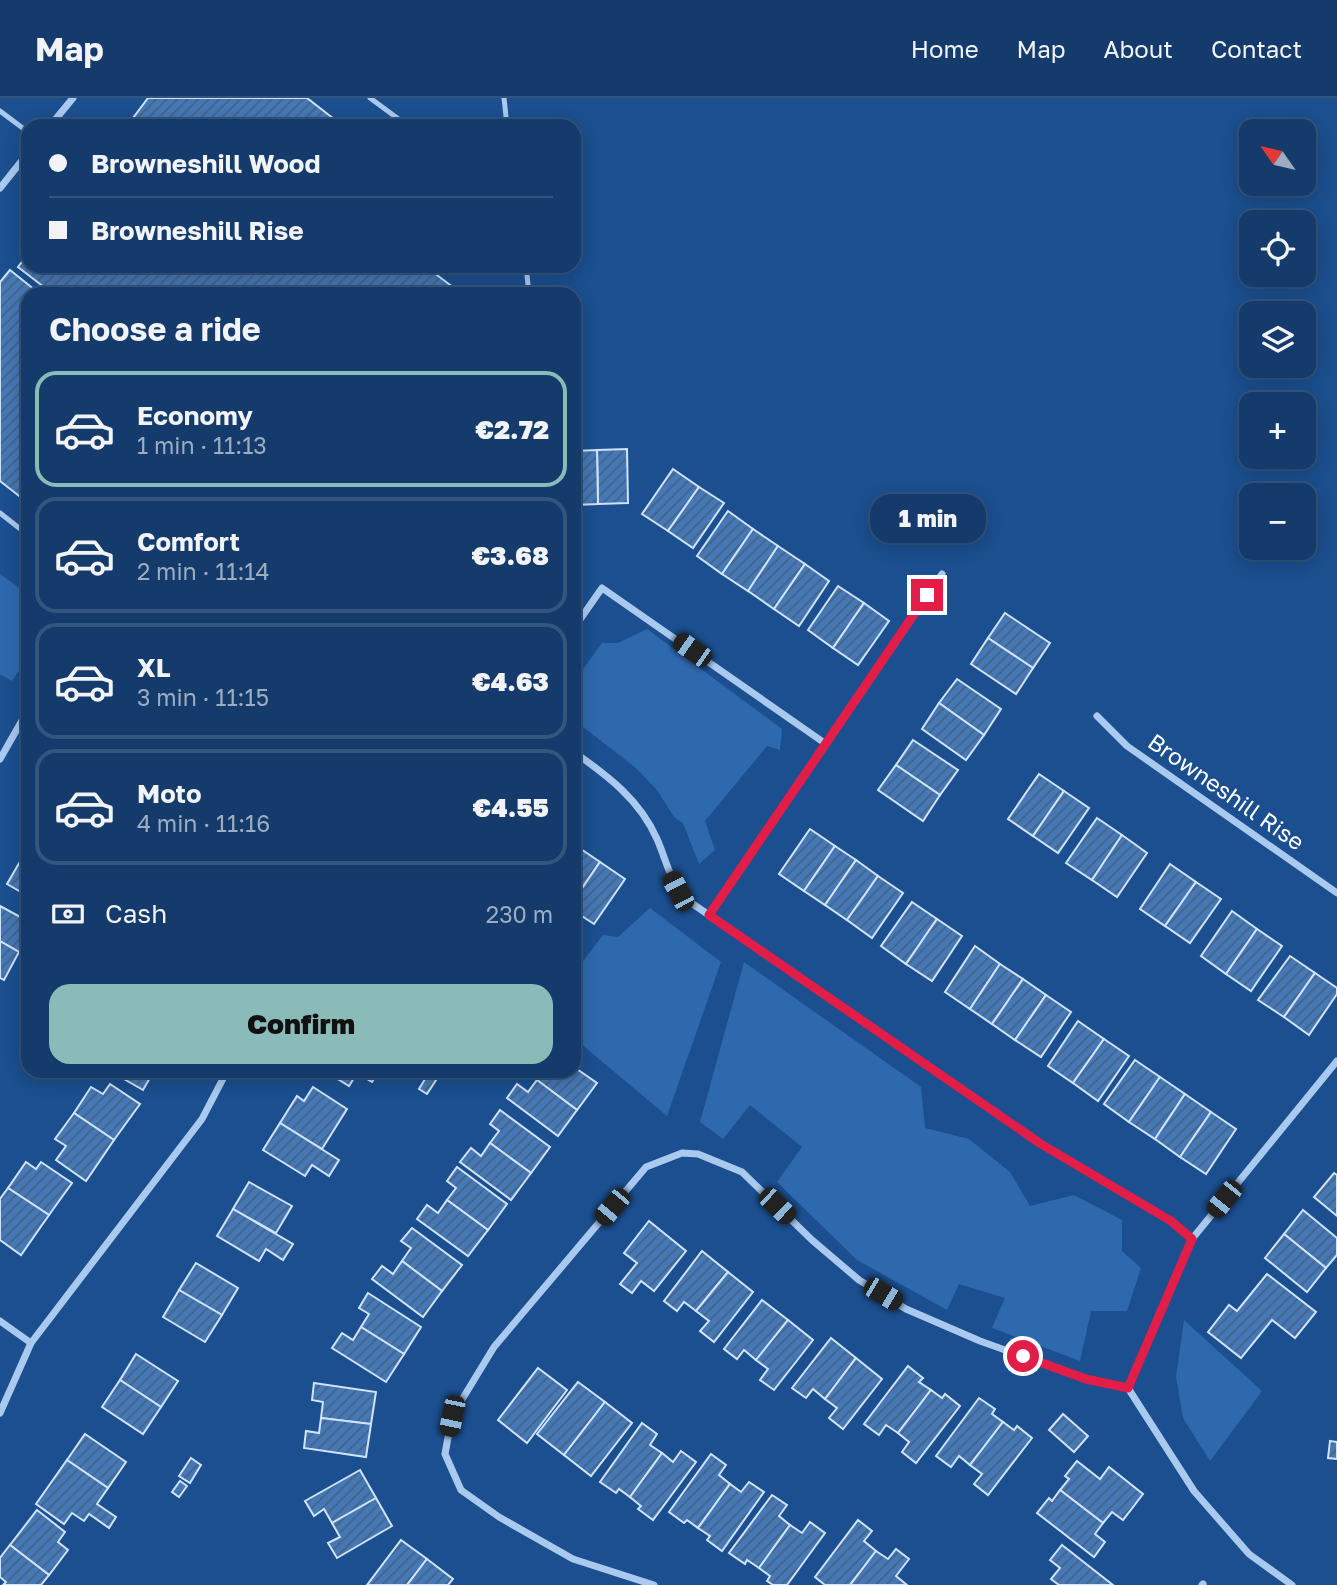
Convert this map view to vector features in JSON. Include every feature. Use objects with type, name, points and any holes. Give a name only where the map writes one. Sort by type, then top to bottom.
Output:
[{"type":"street","points":[[56,119],[73,98]]},
{"type":"street","points":[[0,188],[21,162]]},
{"type":"street","points":[[709,915],[942,574]]},
{"type":"street","points":[[581,618],[602,588],[826,744]]},
{"type":"street","name":"Browneshill Rise","points":[[1097,716],[1128,746],[1337,893]]},
{"type":"street","points":[[0,759],[21,722]]},
{"type":"street","points":[[581,757],[610,778],[633,800],[657,839],[678,891],[1041,1144],[1171,1221],[1192,1239]]},
{"type":"street","points":[[1128,1388],[1192,1239],[1337,1062]]},
{"type":"street","points":[[0,1413],[31,1343],[202,1119],[223,1078]]},
{"type":"street","points":[[654,1585],[573,1559],[499,1517],[461,1490],[445,1454],[452,1416],[494,1347],[646,1167],[682,1153],[698,1154],[742,1172],[812,1240],[859,1280],[906,1309],[980,1341],[1086,1379],[1128,1388],[1194,1491],[1249,1554],[1292,1585]]},
{"type":"street","points":[[0,1321],[31,1343]]},
{"type":"lane","points":[[370,98],[398,119]]},
{"type":"lane","points":[[504,98],[506,119]]},
{"type":"lane","points":[[0,111],[21,127]]},
{"type":"lane","points":[[0,513],[21,530]]},
{"type":"shaded area","points":[[0,574],[21,589],[21,668],[12,681],[0,674]]},
{"type":"shaded area","points":[[647,629],[782,729],[780,750],[767,746],[705,821],[715,850],[699,864],[683,823],[674,817],[657,790],[636,768],[583,727],[581,672],[602,643],[618,643]]},
{"type":"shaded area","points":[[650,908],[721,962],[667,1116],[581,1044],[581,964],[603,935],[618,937]]},
{"type":"shaded area","points":[[744,962],[921,1087],[925,1128],[969,1139],[1010,1172],[1030,1206],[1074,1195],[1122,1220],[1122,1251],[1141,1268],[1127,1311],[1091,1311],[1080,1361],[992,1328],[1005,1298],[959,1284],[947,1310],[857,1260],[777,1182],[802,1147],[750,1105],[723,1139],[700,1122]]},
{"type":"shaded area","points":[[1184,1320],[1262,1391],[1210,1461],[1183,1418],[1176,1377]]},
{"type":"building","points":[[148,98],[307,98],[334,119],[132,119]]},
{"type":"building","points":[[10,270],[31,287],[21,287],[21,498],[0,481],[0,282]]},
{"type":"building","points":[[26,273],[434,273],[453,287],[44,287]]},
{"type":"building","points":[[627,449],[628,503],[598,504],[597,450]]},
{"type":"building","points":[[597,450],[598,504],[581,505],[581,451]]},
{"type":"building","points":[[673,469],[699,487],[668,531],[642,514]]},
{"type":"building","points":[[699,487],[724,503],[693,548],[668,531]]},
{"type":"building","points":[[728,511],[753,529],[722,574],[697,556]]},
{"type":"building","points":[[753,529],[778,546],[748,591],[722,574]]},
{"type":"building","points":[[778,546],[805,564],[774,609],[748,591]]},
{"type":"building","points":[[805,564],[829,581],[799,626],[774,609]]},
{"type":"building","points":[[838,586],[864,603],[833,648],[808,630]]},
{"type":"building","points":[[864,603],[889,621],[858,665],[833,648]]},
{"type":"building","points":[[1005,613],[1050,643],[1033,668],[988,638]]},
{"type":"building","points":[[988,638],[1033,668],[1016,694],[971,664]]},
{"type":"building","points":[[957,679],[1001,709],[984,735],[939,703]]},
{"type":"building","points":[[939,703],[984,735],[966,760],[922,729]]},
{"type":"building","points":[[913,740],[958,770],[940,795],[896,765]]},
{"type":"building","points":[[896,765],[940,795],[923,821],[878,790]]},
{"type":"building","points":[[1039,774],[1064,791],[1033,836],[1008,819]]},
{"type":"building","points":[[1064,791],[1089,808],[1058,853],[1033,836]]},
{"type":"building","points":[[1097,818],[1122,835],[1092,880],[1066,863]]},
{"type":"building","points":[[810,829],[835,846],[804,891],[779,874]]},
{"type":"building","points":[[1122,835],[1147,853],[1117,897],[1092,880]]},
{"type":"building","points":[[835,846],[856,860],[825,905],[804,891]]},
{"type":"building","points":[[581,849],[600,862],[581,890]]},
{"type":"building","points":[[21,860],[21,892],[7,884]]},
{"type":"building","points":[[856,860],[878,876],[847,920],[825,905]]},
{"type":"building","points":[[600,862],[625,879],[594,924],[581,916],[581,890]]},
{"type":"building","points":[[1170,864],[1196,882],[1165,926],[1140,909]]},
{"type":"building","points":[[878,876],[903,893],[872,938],[847,920]]},
{"type":"building","points":[[1196,882],[1221,899],[1190,943],[1165,926]]},
{"type":"building","points":[[912,902],[937,919],[906,964],[881,946]]},
{"type":"building","points":[[0,906],[21,917],[21,948],[19,952],[0,941]]},
{"type":"building","points":[[1232,911],[1257,929],[1226,974],[1201,956]]},
{"type":"building","points":[[937,919],[962,936],[932,981],[906,964]]},
{"type":"building","points":[[1257,929],[1282,946],[1251,991],[1226,974]]},
{"type":"building","points":[[0,941],[19,952],[4,980],[0,978]]},
{"type":"building","points":[[975,946],[1000,964],[970,1009],[945,992]]},
{"type":"building","points":[[1290,956],[1315,973],[1284,1017],[1258,1000]]},
{"type":"building","points":[[1000,964],[1023,979],[992,1024],[970,1009]]},
{"type":"building","points":[[1315,973],[1337,988],[1337,994],[1309,1035],[1284,1017]]},
{"type":"building","points":[[1023,979],[1046,995],[1015,1040],[992,1024]]},
{"type":"building","points":[[1046,995],[1071,1012],[1041,1057],[1015,1040]]},
{"type":"building","points":[[1078,1021],[1104,1039],[1073,1083],[1048,1066]]},
{"type":"building","points":[[1104,1039],[1129,1056],[1098,1101],[1073,1083]]},
{"type":"building","points":[[1135,1060],[1160,1077],[1129,1122],[1104,1104]]},
{"type":"building","points":[[581,1072],[597,1083],[577,1110],[537,1080],[581,1078]]},
{"type":"building","points":[[1160,1077],[1185,1094],[1155,1139],[1129,1122]]},
{"type":"building","points":[[122,1078],[150,1078],[143,1090]]},
{"type":"building","points":[[336,1078],[354,1078],[349,1086]]},
{"type":"building","points":[[426,1078],[437,1078],[427,1094],[419,1089]]},
{"type":"building","points":[[537,1080],[577,1110],[558,1136],[507,1098],[517,1084],[528,1092]]},
{"type":"building","points":[[110,1084],[140,1104],[114,1140],[74,1113],[91,1087],[103,1094]]},
{"type":"building","points":[[313,1087],[347,1109],[322,1149],[280,1123],[297,1096],[304,1101]]},
{"type":"building","points":[[1185,1094],[1211,1112],[1180,1157],[1155,1139]]},
{"type":"building","points":[[500,1110],[550,1147],[531,1173],[490,1143],[499,1131],[490,1124]]},
{"type":"building","points":[[1211,1112],[1236,1129],[1206,1174],[1180,1157]]},
{"type":"building","points":[[74,1113],[114,1140],[86,1181],[56,1160],[66,1146],[55,1139]]},
{"type":"building","points":[[280,1123],[339,1160],[329,1176],[312,1165],[305,1176],[263,1150]]},
{"type":"building","points":[[490,1143],[531,1173],[511,1200],[460,1162],[471,1148],[481,1156]]},
{"type":"building","points":[[26,1162],[36,1169],[41,1162],[72,1183],[49,1215],[8,1188]]},
{"type":"building","points":[[457,1167],[507,1204],[488,1230],[447,1200],[456,1188],[447,1181]]},
{"type":"building","points":[[1334,1173],[1337,1175],[1337,1216],[1314,1197]]},
{"type":"building","points":[[249,1182],[292,1206],[276,1233],[233,1209]]},
{"type":"building","points":[[8,1188],[49,1215],[21,1255],[0,1240],[0,1199]]},
{"type":"building","points":[[447,1200],[488,1230],[468,1256],[417,1219],[427,1205],[438,1213]]},
{"type":"building","points":[[233,1209],[293,1244],[283,1260],[266,1249],[259,1261],[217,1236]]},
{"type":"building","points":[[1303,1210],[1337,1238],[1337,1255],[1326,1268],[1284,1234]]},
{"type":"building","points":[[649,1221],[686,1251],[654,1291],[641,1281],[632,1293],[620,1284],[637,1263],[624,1253]]},
{"type":"building","points":[[412,1228],[462,1265],[442,1291],[402,1261],[411,1248],[401,1241]]},
{"type":"building","points":[[1284,1234],[1326,1268],[1307,1292],[1265,1258]]},
{"type":"building","points":[[702,1251],[728,1272],[696,1311],[684,1302],[677,1311],[664,1301]]},
{"type":"building","points":[[402,1261],[442,1291],[423,1317],[372,1279],[382,1266],[393,1274]]},
{"type":"building","points":[[196,1263],[238,1288],[222,1315],[179,1290]]},
{"type":"building","points":[[728,1272],[753,1292],[714,1342],[700,1331],[709,1321],[696,1311]]},
{"type":"building","points":[[1267,1274],[1316,1312],[1295,1338],[1272,1320],[1241,1358],[1208,1332],[1229,1305],[1237,1311]]},
{"type":"building","points":[[179,1290],[222,1315],[205,1342],[163,1317]]},
{"type":"building","points":[[368,1293],[421,1327],[404,1354],[361,1327],[369,1314],[359,1308]]},
{"type":"building","points":[[762,1300],[788,1320],[756,1360],[744,1350],[737,1359],[724,1349]]},
{"type":"building","points":[[788,1320],[813,1340],[774,1390],[760,1380],[768,1369],[756,1360]]},
{"type":"building","points":[[361,1327],[404,1354],[386,1382],[332,1348],[342,1333],[353,1340]]},
{"type":"building","points":[[831,1338],[856,1358],[825,1399],[813,1389],[806,1398],[792,1388]]},
{"type":"building","points":[[136,1354],[178,1381],[161,1407],[120,1380]]},
{"type":"building","points":[[856,1358],[882,1379],[843,1429],[829,1418],[837,1408],[825,1399]]},
{"type":"building","points":[[908,1366],[923,1378],[919,1382],[931,1390],[898,1433],[886,1425],[879,1435],[864,1424]]},
{"type":"building","points":[[538,1368],[567,1390],[527,1443],[498,1420]]},
{"type":"building","points":[[120,1380],[161,1407],[143,1434],[102,1407]]},
{"type":"building","points":[[578,1382],[605,1402],[564,1455],[537,1434]]},
{"type":"building","points":[[314,1383],[376,1392],[371,1424],[321,1418],[323,1402],[312,1400]]},
{"type":"building","points":[[931,1390],[942,1398],[945,1394],[960,1406],[916,1463],[902,1452],[909,1442],[898,1433]]},
{"type":"building","points":[[979,1398],[995,1409],[992,1414],[1003,1422],[970,1465],[959,1456],[951,1467],[936,1456]]},
{"type":"building","points":[[605,1402],[632,1423],[591,1476],[564,1455]]},
{"type":"building","points":[[1063,1414],[1088,1436],[1074,1452],[1049,1430]]},
{"type":"building","points":[[321,1418],[371,1424],[366,1457],[304,1448],[306,1431],[319,1433]]},
{"type":"building","points":[[1003,1422],[1014,1430],[1017,1426],[1032,1438],[988,1495],[974,1484],[982,1474],[970,1465]]},
{"type":"building","points":[[642,1423],[657,1434],[650,1445],[662,1453],[630,1497],[619,1489],[616,1493],[600,1482]]},
{"type":"building","points":[[85,1434],[126,1462],[108,1488],[67,1460]]},
{"type":"building","points":[[1330,1441],[1337,1442],[1337,1459],[1328,1458]]},
{"type":"building","points":[[681,1451],[696,1462],[653,1520],[638,1509],[641,1506],[630,1497],[662,1453],[673,1462]]},
{"type":"building","points":[[711,1454],[726,1465],[719,1475],[730,1484],[698,1528],[687,1520],[684,1523],[669,1512]]},
{"type":"building","points":[[191,1458],[201,1465],[190,1483],[179,1476]]},
{"type":"building","points":[[67,1460],[108,1488],[97,1504],[116,1517],[109,1528],[89,1514],[84,1521],[72,1513],[64,1524],[36,1504]]},
{"type":"building","points":[[1077,1461],[1100,1479],[1109,1467],[1143,1494],[1123,1520],[1112,1512],[1103,1523],[1060,1490],[1069,1479],[1065,1476]]},
{"type":"building","points":[[360,1470],[376,1498],[332,1523],[324,1509],[314,1516],[305,1501]]},
{"type":"building","points":[[180,1481],[187,1486],[179,1497],[172,1492]]},
{"type":"building","points":[[749,1482],[764,1492],[722,1551],[707,1540],[710,1536],[698,1528],[730,1484],[741,1492]]},
{"type":"building","points":[[1060,1490],[1103,1523],[1095,1534],[1105,1542],[1094,1557],[1037,1513],[1049,1498],[1052,1501]]},
{"type":"building","points":[[772,1495],[787,1505],[779,1516],[790,1525],[759,1568],[747,1560],[745,1564],[729,1553]]},
{"type":"building","points":[[376,1498],[392,1526],[337,1558],[328,1543],[340,1537],[332,1523]]},
{"type":"building","points":[[37,1510],[65,1532],[58,1542],[68,1550],[49,1575],[10,1545]]},
{"type":"building","points":[[858,1520],[872,1531],[864,1541],[876,1551],[850,1585],[825,1585],[815,1577]]},
{"type":"building","points":[[810,1522],[825,1533],[787,1585],[773,1585],[767,1581],[770,1576],[759,1568],[790,1525],[802,1533]]},
{"type":"building","points":[[401,1540],[427,1559],[407,1585],[367,1585]]},
{"type":"building","points":[[10,1545],[49,1575],[41,1585],[3,1585],[6,1582],[0,1577],[0,1558]]},
{"type":"building","points":[[1062,1545],[1113,1585],[1059,1585],[1051,1579],[1060,1568],[1050,1560]]},
{"type":"building","points":[[896,1549],[909,1559],[896,1576],[907,1585],[850,1585],[876,1551],[888,1559]]},
{"type":"building","points":[[427,1559],[453,1579],[448,1585],[407,1585]]},
{"type":"route","points":[[927,595],[709,915],[1041,1144],[1171,1221],[1192,1239],[1128,1388],[1086,1379],[1023,1356]]}]
